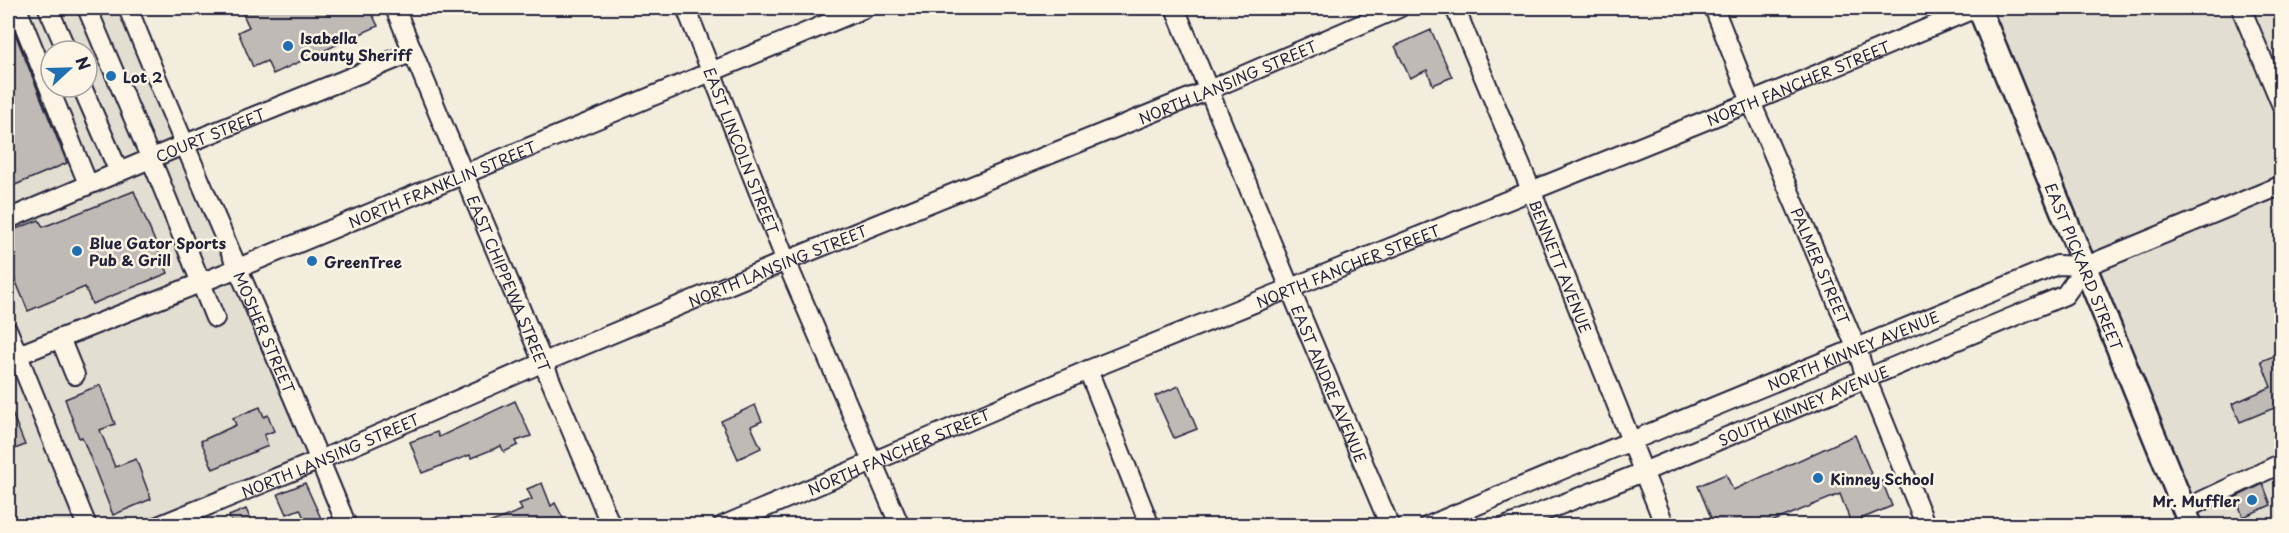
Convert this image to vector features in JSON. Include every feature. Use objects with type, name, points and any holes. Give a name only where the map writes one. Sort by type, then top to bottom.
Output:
[{"type":"main road","name":"EAST PICKARD STREET","points":[[1977,8],[2086,266],[2188,517]]},
{"type":"street","points":[[17,8],[88,184]]},
{"type":"street","points":[[48,8],[62,39]]},
{"type":"street","points":[[87,8],[151,159],[214,318]]},
{"type":"street","name":"MOSHER STREET","points":[[128,8],[183,145],[238,267],[347,525]]},
{"type":"street","name":"EAST CHIPPEWA STREET","points":[[395,8],[611,525]]},
{"type":"street","name":"EAST LINCOLN STREET","points":[[686,8],[786,261],[900,525]]},
{"type":"street","name":"NORTH FRANKLIN STREET","points":[[12,357],[200,283],[865,8]]},
{"type":"street","name":"EAST ANDRE AVENUE","points":[[1175,8],[1390,525]]},
{"type":"street","name":"NORTH LANSING STREET","points":[[158,525],[320,459],[786,261],[1209,90],[1399,8]]},
{"type":"street","name":"BENNETT AVENUE","points":[[1455,8],[1531,190],[1629,440],[1665,525]]},
{"type":"street","name":"PALMER STREET","points":[[1714,8],[1751,102],[1857,349],[1866,378],[1926,525]]},
{"type":"street","name":"NORTH FANCHER STREET","points":[[722,525],[1088,370],[1751,102],[1977,8]]},
{"type":"street","points":[[2241,8],[2282,106]]},
{"type":"street","name":"COURT STREET","points":[[8,219],[88,184],[413,52]]},
{"type":"street","points":[[87,99],[119,172]]},
{"type":"street","name":"NORTH KINNEY AVENUE","points":[[1428,525],[2057,265],[2086,266],[2282,185]]},
{"type":"street","name":"SOUTH KINNEY AVENUE","points":[[1507,525],[1643,472],[2065,295],[2086,266]]},
{"type":"street","points":[[8,332],[12,357],[87,525]]},
{"type":"street","points":[[60,338],[75,375]]},
{"type":"street","points":[[1088,370],[1150,525]]},
{"type":"street","points":[[2188,517],[2282,463]]},
{"type":"shaded area","points":[[8,8],[127,8],[238,268],[310,464],[158,525],[8,525]]},
{"type":"shaded area","points":[[1980,8],[2281,8],[2281,525],[2191,525]]},
{"type":"building","name":"Isabella County Sheriff","points":[[240,8],[369,8],[378,26],[273,74],[267,61],[253,67],[238,32],[249,27]]},
{"type":"building","points":[[8,16],[39,93],[39,99],[41,99],[67,163],[8,188]]},
{"type":"building","points":[[1431,30],[1452,77],[1433,85],[1427,70],[1410,78],[1395,46]]},
{"type":"building","points":[[134,191],[168,273],[92,304],[85,287],[28,311],[8,262],[8,232],[39,220],[43,227]]},
{"type":"building","points":[[2282,353],[2282,411],[2279,406],[2240,422],[2232,404],[2271,387],[2261,361]]},
{"type":"building","points":[[100,385],[115,424],[100,430],[115,467],[136,459],[151,499],[113,515],[82,437],[79,438],[65,399]]},
{"type":"building","points":[[1179,386],[1197,429],[1174,438],[1155,396]]},
{"type":"building","points":[[515,401],[531,436],[516,441],[518,445],[504,452],[501,446],[422,473],[410,442],[437,432],[439,437]]},
{"type":"building","points":[[8,403],[25,445],[8,452]]},
{"type":"building","points":[[755,405],[762,421],[751,426],[761,448],[738,459],[721,421]]},
{"type":"building","points":[[260,407],[264,417],[268,415],[274,431],[264,435],[268,446],[213,469],[201,441],[236,425],[233,418]]},
{"type":"building","name":"Kinney School","points":[[1855,435],[1875,483],[1882,481],[1892,506],[1851,523],[1840,494],[1764,525],[1714,525],[1698,486],[1726,474],[1733,490]]},
{"type":"building","points":[[305,483],[324,525],[307,525],[300,509],[287,514],[278,494]]},
{"type":"building","points":[[542,483],[551,506],[555,503],[564,520],[551,525],[484,525],[522,510],[519,504],[532,499],[527,489]]},
{"type":"building","points":[[2263,484],[2271,505],[2243,517],[2236,497]]},
{"type":"building","points":[[246,509],[253,525],[233,525],[229,516]]},
{"type":"place","name":"Isabella County Sheriff","points":[[288,46]]},
{"type":"place","name":"Lot 2","points":[[111,76]]},
{"type":"place","name":"Blue Gator Sports Pub & Grill","points":[[77,251]]},
{"type":"place","name":"GreenTree","points":[[312,261]]},
{"type":"place","name":"Kinney School","points":[[1818,478]]},
{"type":"place","name":"Mr. Muffler","points":[[2252,500]]}]
